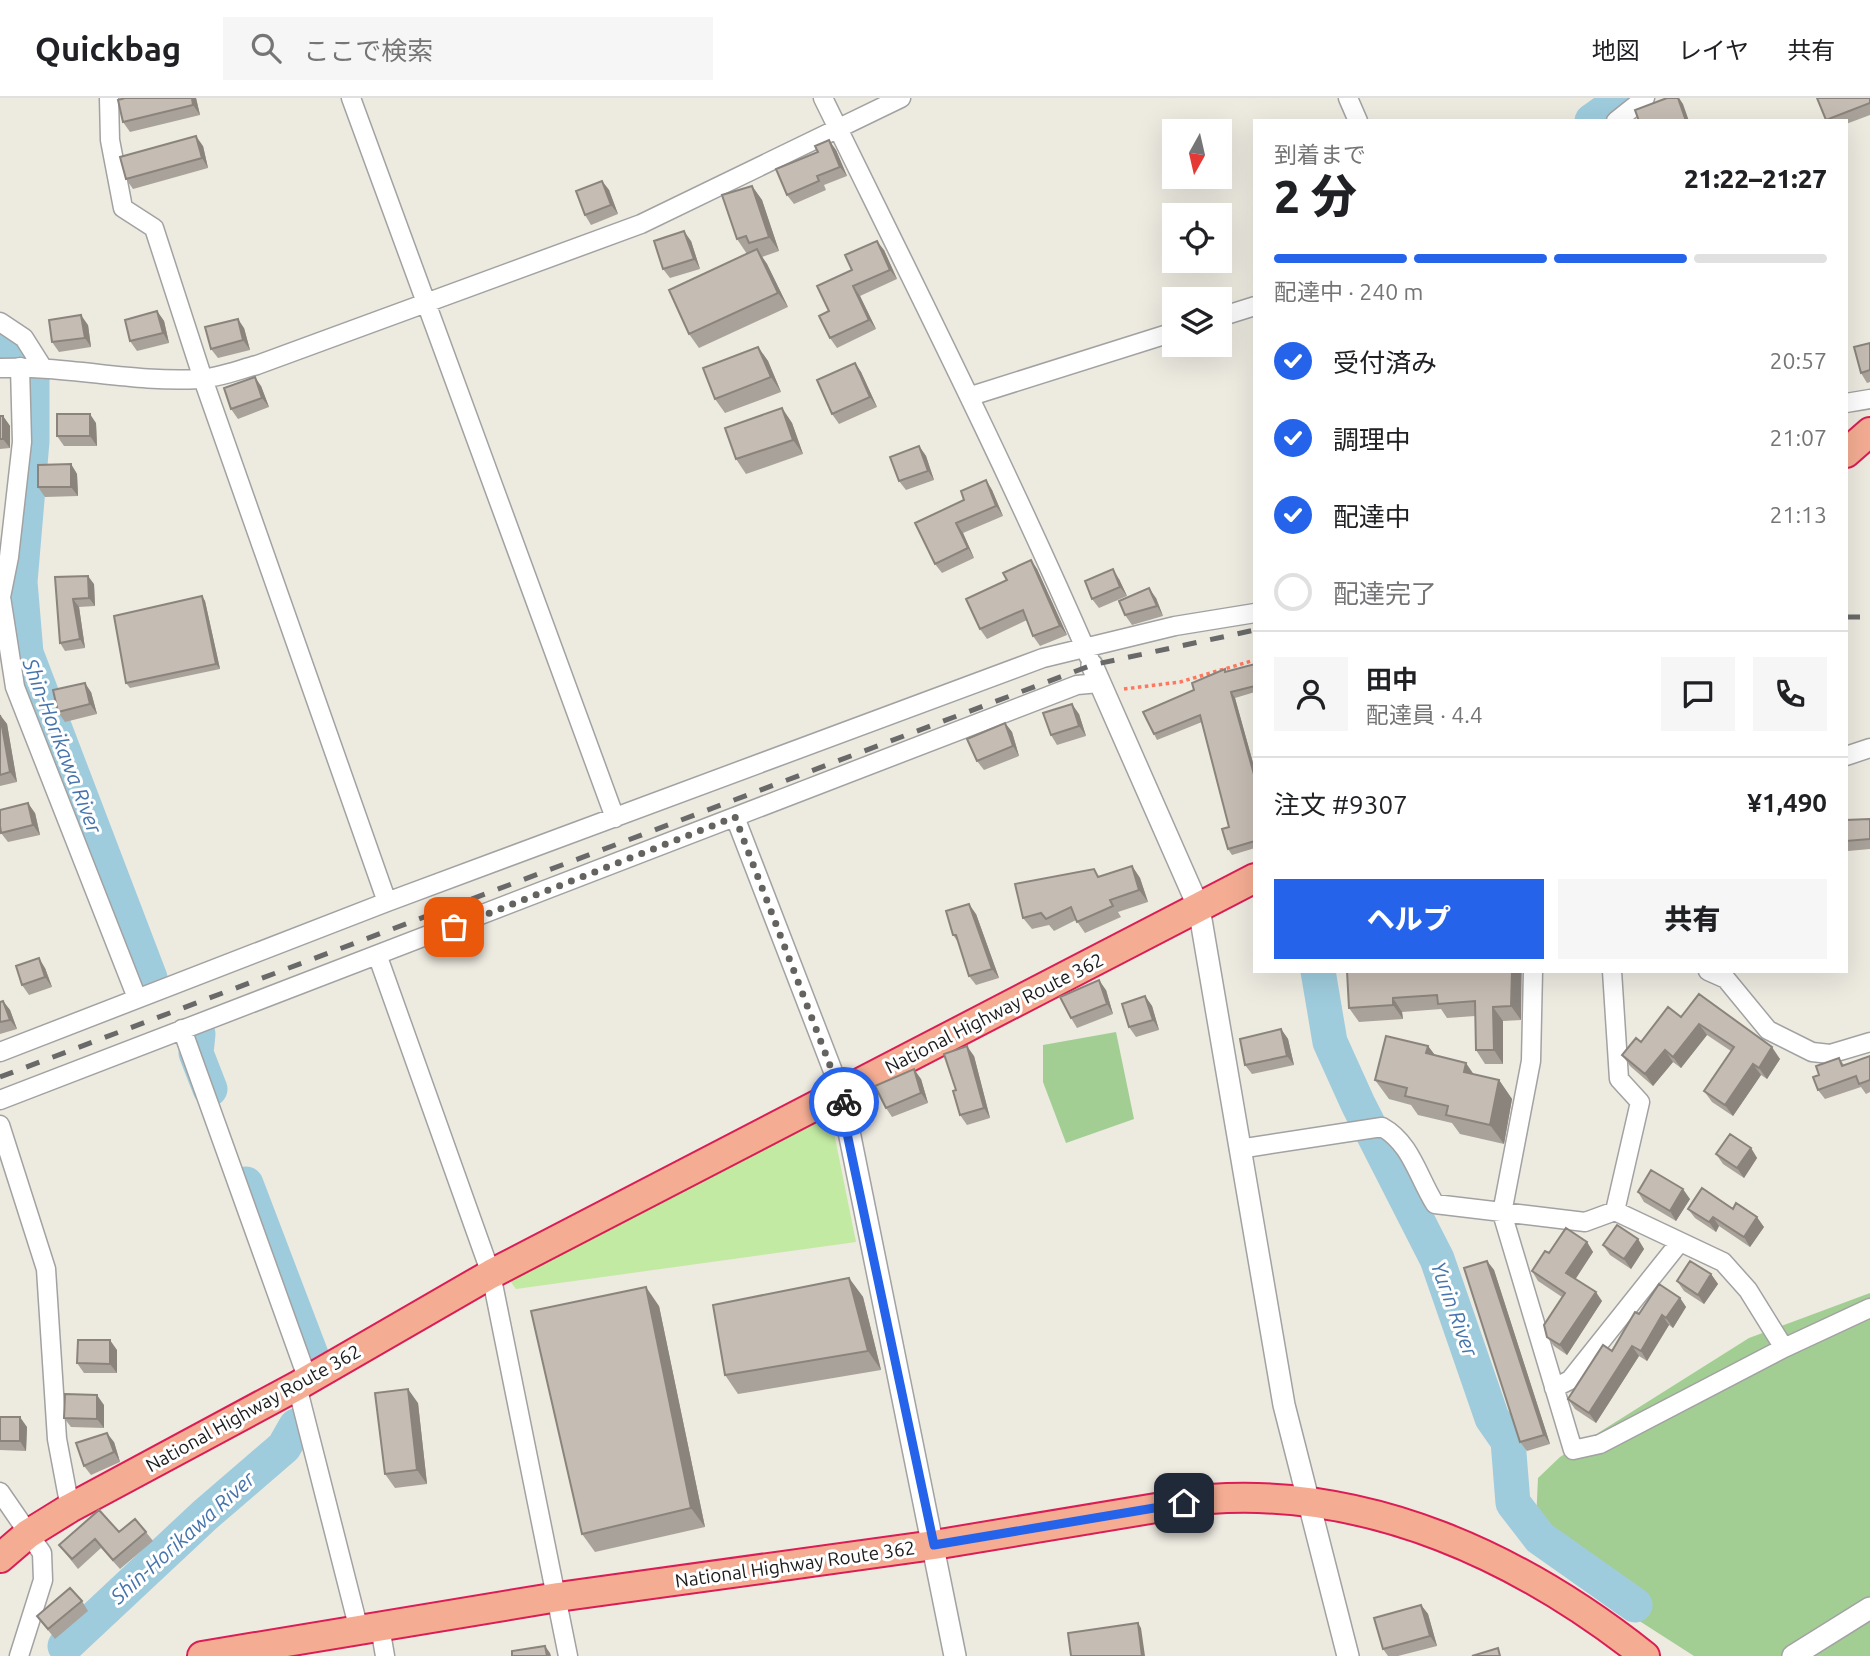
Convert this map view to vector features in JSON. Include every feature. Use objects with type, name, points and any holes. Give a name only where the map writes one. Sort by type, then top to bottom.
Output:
[{"type":"highway","points":[[1848,451],[1870,432]]},
{"type":"highway","name":"National Highway Route 362","points":[[0,1558],[28,1534],[70,1508],[303,1383],[491,1274],[1253,879]]},
{"type":"highway","name":"National Highway Route 362","points":[[202,1656],[558,1597],[934,1545],[1210,1499],[1254,1496],[1309,1501],[1366,1511],[1416,1525],[1480,1552],[1545,1586],[1645,1656]]},
{"type":"street","points":[[109,98],[110,140],[123,208],[154,228],[202,379],[387,902]]},
{"type":"street","points":[[351,98],[615,818]]},
{"type":"street","points":[[823,98],[971,396],[1199,908],[1283,1405],[1348,1656]]},
{"type":"street","points":[[0,368],[43,368],[146,379],[202,379],[257,365],[641,224],[901,98]]},
{"type":"street","points":[[1348,98],[1357,119]]},
{"type":"street","points":[[1619,119],[1645,98]]},
{"type":"street","points":[[1232,313],[1253,307]]},
{"type":"street","points":[[0,322],[24,338],[43,368]]},
{"type":"street","points":[[971,396],[1162,336]]},
{"type":"street","points":[[20,367],[22,442],[9,557],[0,597],[15,687],[137,998]]},
{"type":"street","points":[[1848,403],[1870,399]]},
{"type":"street","points":[[0,1100],[378,957],[1077,685],[1095,671],[1253,614]]},
{"type":"street","points":[[0,1052],[387,902],[1043,658],[1095,671]]},
{"type":"street","points":[[1848,755],[1870,748]]},
{"type":"street","points":[[735,817],[841,1092],[955,1656]]},
{"type":"street","points":[[378,957],[491,1274],[568,1656]]},
{"type":"street","points":[[1533,973],[1531,1061],[1502,1213],[1573,1450],[1600,1444],[1784,1348],[1870,1308]]},
{"type":"street","points":[[1612,973],[1619,1079],[1640,1102],[1615,1211]]},
{"type":"street","points":[[1712,973],[1726,979],[1768,1030],[1812,1052],[1830,1054],[1870,1042]]},
{"type":"street","points":[[182,1029],[303,1383],[369,1628],[385,1656]]},
{"type":"street","points":[[0,1125],[46,1269],[57,1439],[70,1508]]},
{"type":"street","points":[[1239,1149],[1382,1127],[1395,1134],[1404,1144],[1435,1204],[1585,1222],[1615,1211],[1723,1262],[1748,1290],[1784,1348]]},
{"type":"street","points":[[1554,1388],[1570,1380],[1681,1242]]},
{"type":"street","points":[[0,1492],[42,1553],[43,1580],[19,1656]]},
{"type":"street","points":[[1793,1656],[1870,1608]]},
{"type":"path","points":[[1095,671],[1180,682],[1253,661]]},
{"type":"green space","points":[[1116,1032],[1134,1119],[1066,1143],[1043,1082],[1043,1045]]},
{"type":"green space","points":[[830,1113],[856,1242],[516,1289],[501,1269]]},
{"type":"green space","points":[[1870,1293],[1870,1656],[1694,1656],[1616,1606],[1535,1543],[1538,1478],[1560,1457],[1749,1338]]},
{"type":"building","points":[[192,98],[193,105],[123,122],[118,100]]},
{"type":"building","points":[[1667,98],[1678,98],[1685,119],[1638,119],[1635,110]]},
{"type":"building","points":[[1817,98],[1870,98],[1870,103],[1826,119]]},
{"type":"building","points":[[196,136],[202,158],[126,179],[120,157]]},
{"type":"building","points":[[829,140],[840,167],[817,176],[819,181],[787,195],[776,169],[818,152],[815,146]]},
{"type":"building","points":[[602,181],[611,205],[585,215],[576,191]]},
{"type":"building","points":[[752,186],[769,237],[749,243],[746,236],[737,239],[722,195]]},
{"type":"building","points":[[684,231],[694,259],[663,269],[654,241]]},
{"type":"building","points":[[877,241],[890,270],[853,286],[869,320],[830,338],[819,316],[829,311],[817,286],[852,270],[845,255]]},
{"type":"building","points":[[757,249],[778,293],[689,334],[669,290]]},
{"type":"building","points":[[157,311],[163,333],[130,341],[125,320]]},
{"type":"building","points":[[81,315],[85,338],[52,342],[49,320]]},
{"type":"building","points":[[238,319],[243,340],[211,349],[205,327]]},
{"type":"building","points":[[1870,343],[1870,370],[1861,373],[1854,347]]},
{"type":"building","points":[[758,347],[771,377],[715,399],[703,368]]},
{"type":"building","points":[[855,363],[870,397],[832,414],[817,380]]},
{"type":"building","points":[[255,377],[262,398],[231,409],[224,388]]},
{"type":"building","points":[[782,408],[793,440],[736,459],[725,428]]},
{"type":"building","points":[[57,414],[90,414],[90,436],[57,436]]},
{"type":"building","points":[[0,416],[3,416],[3,439],[0,439]]},
{"type":"building","points":[[919,446],[928,471],[899,481],[890,457]]},
{"type":"building","points":[[71,464],[71,487],[38,487],[38,465]]},
{"type":"building","points":[[986,480],[996,506],[956,523],[968,548],[935,564],[915,523],[964,500],[961,491]]},
{"type":"building","points":[[1031,560],[1060,626],[1033,636],[1023,610],[980,629],[966,599],[1007,580],[1003,573]]},
{"type":"building","points":[[1113,569],[1120,587],[1092,599],[1085,581]]},
{"type":"building","points":[[88,576],[89,598],[73,599],[80,639],[60,643],[55,577]]},
{"type":"building","points":[[1149,588],[1157,606],[1125,615],[1119,601]]},
{"type":"building","points":[[202,596],[216,664],[126,683],[114,616]]},
{"type":"building","points":[[1253,665],[1253,686],[1231,692],[1253,771],[1253,842],[1228,849],[1222,829],[1229,827],[1200,715],[1154,734],[1143,712],[1194,690],[1192,683],[1225,669],[1225,672]]},
{"type":"building","points":[[85,683],[90,704],[58,712],[53,690]]},
{"type":"building","points":[[1072,704],[1079,726],[1051,735],[1043,713]]},
{"type":"building","points":[[0,715],[10,772],[0,775]]},
{"type":"building","points":[[1005,723],[1013,746],[977,761],[967,739]]},
{"type":"building","points":[[28,803],[33,825],[1,833],[0,810]]},
{"type":"building","points":[[1870,819],[1870,839],[1848,841],[1848,820]]},
{"type":"building","points":[[1132,866],[1139,890],[1110,900],[1113,906],[1077,922],[1071,907],[1046,919],[1041,913],[1023,918],[1015,884],[1094,869],[1098,877]]},
{"type":"building","points":[[969,904],[992,969],[969,976],[946,911]]},
{"type":"building","points":[[39,958],[45,977],[22,985],[16,966]]},
{"type":"building","points":[[1347,973],[1512,973],[1511,1006],[1493,1007],[1494,1050],[1476,1050],[1475,1001],[1438,1004],[1437,995],[1393,998],[1393,1005],[1349,1008]]},
{"type":"building","points":[[1099,980],[1107,1004],[1071,1018],[1060,997]]},
{"type":"building","points":[[1699,994],[1772,1047],[1759,1068],[1753,1064],[1725,1105],[1704,1091],[1734,1047],[1699,1024],[1673,1057],[1665,1050],[1645,1074],[1622,1055],[1636,1038],[1641,1042],[1668,1007],[1681,1017]]},
{"type":"building","points":[[1145,996],[1153,1020],[1129,1027],[1122,1004]]},
{"type":"building","points":[[3,1001],[10,1020],[0,1022],[0,1002]]},
{"type":"building","points":[[1281,1029],[1287,1056],[1245,1065],[1240,1039]]},
{"type":"building","points":[[1386,1036],[1428,1046],[1426,1053],[1466,1063],[1464,1072],[1499,1080],[1490,1125],[1446,1115],[1448,1106],[1405,1096],[1407,1088],[1375,1080]]},
{"type":"building","points":[[967,1046],[984,1108],[960,1115],[953,1091],[956,1090],[944,1054]]},
{"type":"building","points":[[1870,1056],[1870,1080],[1859,1084],[1856,1076],[1818,1090],[1813,1077],[1819,1075],[1816,1066],[1839,1058],[1842,1066]]},
{"type":"building","points":[[914,1069],[921,1093],[886,1108],[875,1086]]},
{"type":"building","points":[[1730,1134],[1751,1148],[1737,1168],[1716,1154]]},
{"type":"building","points":[[1651,1170],[1683,1189],[1670,1211],[1638,1192]]},
{"type":"building","points":[[1702,1188],[1733,1209],[1736,1203],[1757,1217],[1744,1237],[1713,1217],[1709,1222],[1688,1209]]},
{"type":"building","points":[[1617,1225],[1638,1239],[1624,1259],[1603,1245]]},
{"type":"building","points":[[1566,1228],[1587,1242],[1566,1273],[1596,1292],[1560,1345],[1547,1337],[1544,1325],[1565,1293],[1532,1271],[1545,1251],[1549,1253]]},
{"type":"building","points":[[1487,1261],[1544,1435],[1520,1442],[1464,1268]]},
{"type":"building","points":[[1690,1261],[1711,1274],[1698,1295],[1677,1281]]},
{"type":"building","points":[[849,1278],[868,1351],[725,1375],[713,1305]]},
{"type":"building","points":[[1659,1284],[1680,1298],[1666,1318],[1662,1315],[1641,1351],[1632,1346],[1589,1413],[1568,1399],[1603,1345],[1612,1351],[1635,1312],[1639,1314]]},
{"type":"building","points":[[646,1287],[691,1508],[582,1534],[531,1311]]},
{"type":"building","points":[[78,1340],[110,1340],[110,1364],[77,1363]]},
{"type":"building","points":[[408,1389],[417,1470],[385,1474],[375,1393]]},
{"type":"building","points":[[65,1394],[97,1395],[97,1419],[64,1418]]},
{"type":"building","points":[[0,1417],[20,1417],[20,1441],[0,1441]]},
{"type":"building","points":[[107,1433],[114,1452],[84,1466],[76,1443]]},
{"type":"building","points":[[99,1510],[119,1532],[135,1519],[146,1532],[113,1560],[95,1539],[72,1559],[59,1545]]},
{"type":"building","points":[[70,1588],[82,1601],[48,1629],[37,1616]]},
{"type":"building","points":[[1421,1605],[1430,1636],[1383,1649],[1374,1618]]},
{"type":"building","points":[[1138,1623],[1142,1656],[1071,1656],[1068,1633]]},
{"type":"building","points":[[545,1646],[547,1656],[512,1656],[512,1651]]},
{"type":"building","points":[[1498,1648],[1500,1656],[1472,1656]]},
{"type":"waterway","name":"Yurin River","points":[[1595,119],[1624,98]]},
{"type":"waterway","name":"Shin-Horikawa River","points":[[0,335],[21,354]]},
{"type":"waterway","name":"Shin-Horikawa River","points":[[32,378],[32,441],[20,582],[26,653],[150,978]]},
{"type":"waterway","name":"Yurin River","points":[[1318,973],[1330,1042],[1358,1104],[1437,1259],[1492,1418],[1508,1441],[1513,1503],[1540,1538],[1635,1605]]},
{"type":"waterway","name":"Shin-Horikawa River","points":[[198,1034],[196,1053],[210,1089]]},
{"type":"waterway","name":"Shin-Horikawa River","points":[[246,1184],[313,1360]]},
{"type":"waterway","name":"Shin-Horikawa River","points":[[65,1646],[205,1515],[284,1447],[296,1426]]},
{"type":"railway","points":[[1848,617],[1870,617]]},
{"type":"railway","points":[[0,1077],[1092,665],[1253,630]]},
{"type":"way so far","points":[[454,927],[735,817],[844,1102]]},
{"type":"route","points":[[844,1102],[844,1119],[878,1269],[934,1545],[1184,1503]]}]
